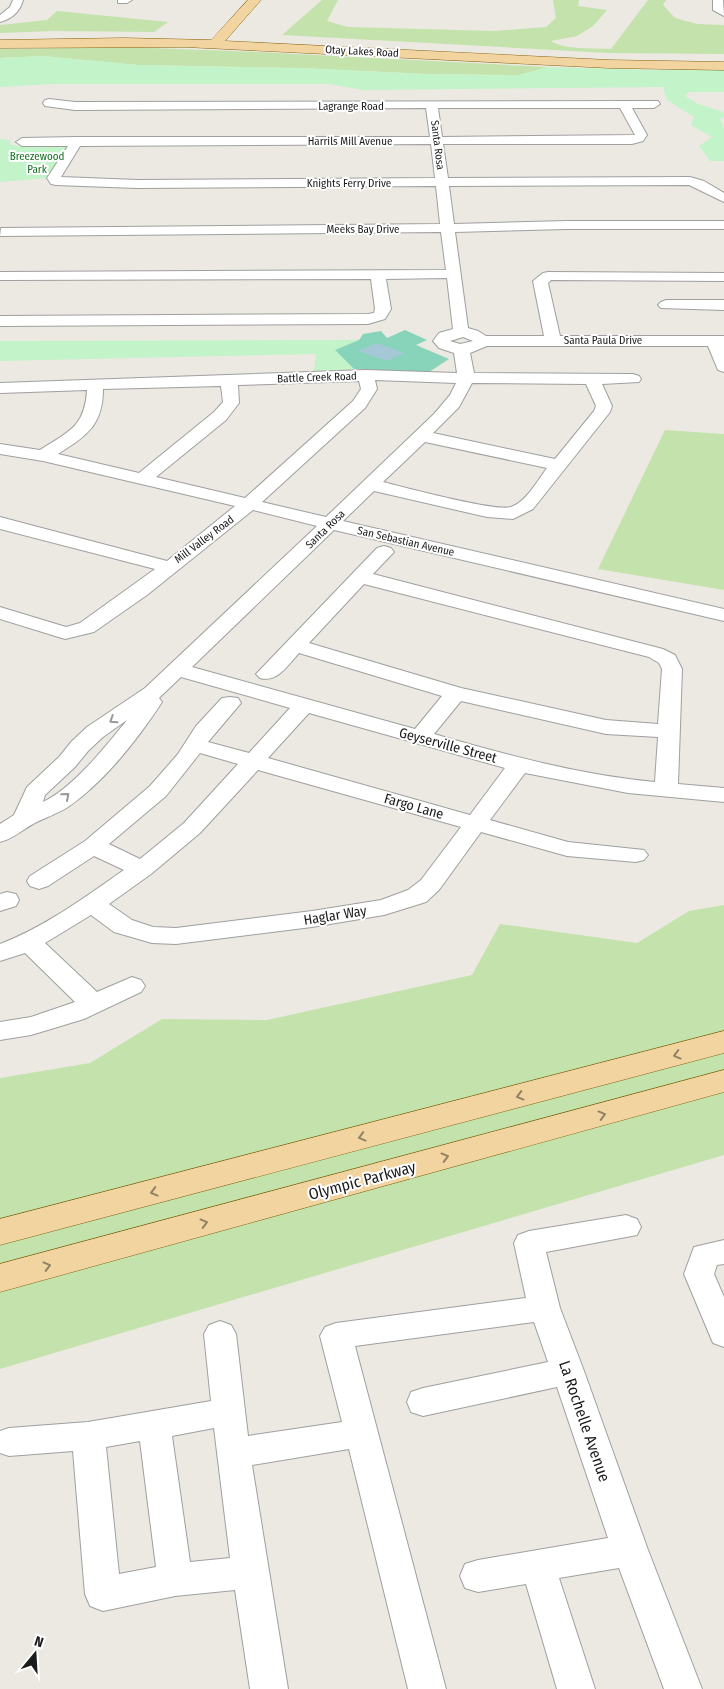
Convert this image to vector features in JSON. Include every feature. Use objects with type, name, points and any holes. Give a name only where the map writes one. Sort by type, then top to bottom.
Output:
[{"type":"main road","points":[[217,41],[255,0]]},
{"type":"main road","name":"Otay Lakes Road","points":[[0,38],[110,36],[622,59],[724,60]]},
{"type":"main road","name":"Otay Lakes Road","points":[[0,44],[217,41],[612,64],[724,66]]},
{"type":"main road","points":[[418,54],[501,55],[510,53]]},
{"type":"main road","points":[[0,1232],[724,1042]]},
{"type":"main road","name":"Olympic Parkway","points":[[0,1278],[724,1081]]},
{"type":"street","points":[[0,19],[12,11],[17,5],[18,0]]},
{"type":"street","points":[[718,0],[718,10],[724,13]]},
{"type":"street","points":[[279,106],[280,92]]},
{"type":"street","name":"Lagrange Road","points":[[49,103],[75,106],[164,100],[279,106],[654,104]]},
{"type":"street","name":"Harrils Mill Avenue","points":[[22,142],[632,140],[639,138],[641,135],[625,105]]},
{"type":"street","name":"Santa Rosa","points":[[0,835],[24,819],[59,803],[90,776],[112,753],[142,716],[150,704],[153,693],[421,436],[462,390],[466,378],[432,106]]},
{"type":"street","name":"Knights Ferry Drive","points":[[77,141],[54,178],[56,181],[137,184],[690,181],[724,198]]},
{"type":"street","name":"Meeks Bay Drive","points":[[1,232],[446,228],[566,225],[724,225]]},
{"type":"street","points":[[0,322],[368,319],[380,316],[383,309],[378,274]]},
{"type":"street","points":[[0,276],[453,274]]},
{"type":"street","points":[[553,340],[540,281],[548,276],[724,277]]},
{"type":"street","points":[[666,305],[724,305]]},
{"type":"street","name":"Santa Paula Drive","points":[[461,341],[478,346],[482,341],[719,341]]},
{"type":"street","points":[[719,341],[724,367]]},
{"type":"street","name":"Battle Creek Road","points":[[0,388],[366,375],[592,380],[633,379]]},
{"type":"street","name":"Mill Valley Road","points":[[0,613],[65,633],[88,628],[140,591],[250,504],[360,404],[369,389],[366,375]]},
{"type":"street","points":[[142,479],[220,416],[231,403],[228,380]]},
{"type":"street","points":[[370,485],[487,511],[513,513],[527,505],[602,412],[604,406],[592,380]]},
{"type":"street","points":[[43,456],[90,420],[93,410],[95,384]]},
{"type":"street","points":[[421,436],[558,465]]},
{"type":"street","name":"San Sebastian Avenue","points":[[0,449],[43,456],[724,615]]},
{"type":"street","points":[[0,523],[169,567]]},
{"type":"street","points":[[267,674],[384,552]]},
{"type":"street","points":[[360,577],[656,653],[668,659],[672,669],[666,790]]},
{"type":"street","points":[[295,645],[456,693],[606,727],[670,732]]},
{"type":"street","name":"Geyserville Street","points":[[178,670],[519,765],[628,786],[724,795]]},
{"type":"street","points":[[420,737],[456,693]]},
{"type":"street","points":[[39,880],[92,846],[158,791],[204,731],[230,703]]},
{"type":"street","points":[[0,953],[29,942],[92,904],[142,869],[192,828],[305,705]]},
{"type":"street","name":"Fargo Lane","points":[[195,745],[567,849],[636,855]]},
{"type":"street","name":"Haglar Way","points":[[92,904],[123,926],[164,936],[312,919],[384,907],[417,896],[430,885],[519,765]]},
{"type":"street","points":[[92,846],[142,869]]},
{"type":"street","points":[[29,942],[93,1004]]},
{"type":"street","points":[[0,1031],[31,1026],[75,1013],[132,986]]},
{"type":"street","name":"La Rochelle Avenue","points":[[626,1227],[529,1243],[544,1308],[568,1371],[630,1550],[683,1689]]},
{"type":"street","points":[[724,1252],[705,1256],[699,1274],[724,1334]]},
{"type":"street","points":[[427,1689],[336,1336],[544,1308]]},
{"type":"street","points":[[220,1334],[248,1572],[269,1689]]},
{"type":"street","points":[[423,1402],[568,1371]]},
{"type":"street","points":[[9,1442],[88,1436],[228,1412]]},
{"type":"street","points":[[154,1425],[175,1580]]},
{"type":"street","points":[[235,1453],[362,1433]]},
{"type":"street","points":[[88,1436],[103,1594],[175,1580],[248,1572]]},
{"type":"street","points":[[478,1576],[630,1550]]},
{"type":"street","points":[[538,1566],[576,1689]]},
{"type":"green space","points":[[322,0],[338,0],[327,21],[348,27],[495,31],[546,27],[556,18],[553,0],[579,0],[578,6],[607,10],[593,26],[577,36],[551,41],[571,47],[611,49],[648,0],[666,0],[663,5],[675,18],[697,24],[724,25],[724,54],[608,53],[282,35]]},
{"type":"green space","points":[[57,11],[168,22],[154,32],[53,31],[0,33],[0,25],[47,20]]},
{"type":"green space","points":[[128,47],[548,67],[519,75],[427,74],[299,68],[138,65],[43,56],[0,58],[0,49]]},
{"type":"green space","points":[[43,56],[138,65],[299,68],[427,74],[519,75],[548,67],[656,70],[724,69],[724,92],[689,92],[685,96],[698,104],[724,112],[724,117],[720,119],[724,129],[724,161],[710,161],[699,146],[712,137],[691,125],[694,117],[667,100],[663,87],[363,90],[330,84],[50,84],[0,87],[0,58]]},
{"type":"green space","name":"Breezewood Park","points":[[0,139],[10,140],[10,144],[21,146],[69,146],[48,178],[0,182]]},
{"type":"green space","points":[[405,330],[427,340],[416,345],[449,359],[429,372],[354,369],[335,350],[359,340],[363,334],[381,331],[387,338]]},
{"type":"green space","points":[[360,340],[335,350],[354,369],[314,371],[316,354],[0,361],[0,341]]},
{"type":"green space","points":[[665,430],[724,434],[724,590],[598,569]]},
{"type":"green space","points":[[724,905],[724,1155],[0,1369],[0,1078],[90,1063],[162,1019],[267,1020],[472,975],[500,924],[637,943],[689,911]]},
{"type":"water","points":[[377,343],[404,353],[387,361],[358,351]]}]
